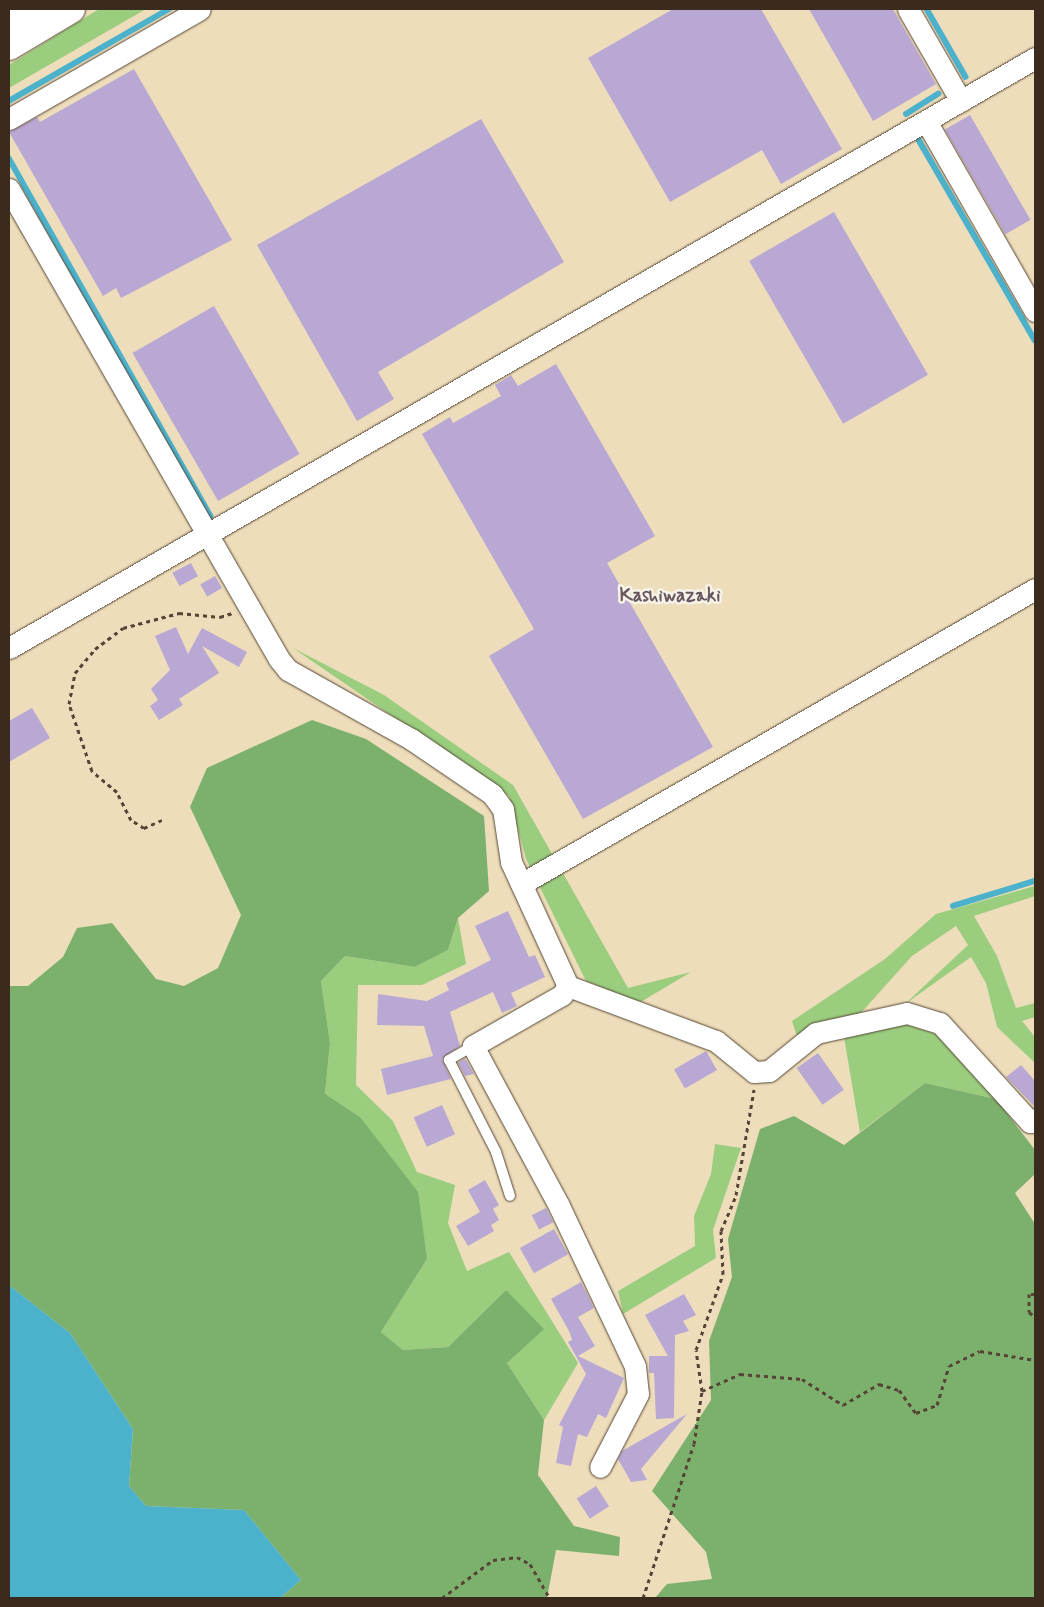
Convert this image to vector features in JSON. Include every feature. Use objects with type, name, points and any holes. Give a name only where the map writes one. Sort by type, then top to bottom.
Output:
[{"type":"highway","points":[[9,22],[30,9]]},
{"type":"highway","points":[[9,46],[71,9]]},
{"type":"street","points":[[9,119],[200,9]]},
{"type":"street","points":[[908,9],[961,101]]},
{"type":"street","points":[[9,648],[1035,58]]},
{"type":"street","points":[[926,121],[1035,311]]},
{"type":"street","points":[[9,189],[248,607],[288,670],[410,739],[492,794],[502,809],[512,862],[568,986],[716,1041],[754,1072],[769,1071],[816,1034],[906,1013],[940,1022],[1034,1123]]},
{"type":"street","points":[[521,884],[1035,589]]},
{"type":"street","points":[[568,986],[562,995],[472,1046],[559,1206],[635,1366],[638,1394],[600,1467]]},
{"type":"lane","points":[[472,1046],[449,1060],[496,1152],[510,1196]]},
{"type":"path","points":[[162,820],[144,828],[131,820],[117,792],[92,771],[69,704],[76,673],[95,649],[122,628],[180,613],[220,617],[248,607]]},
{"type":"path","points":[[643,1598],[694,1444],[702,1391],[696,1350],[723,1274],[721,1231],[736,1195],[754,1101],[754,1072]]},
{"type":"path","points":[[1035,1294],[1029,1294],[1029,1303],[1035,1317]]},
{"type":"path","points":[[702,1391],[740,1374],[802,1379],[843,1405],[879,1384],[899,1390],[916,1413],[937,1405],[949,1366],[980,1351],[1035,1360]]},
{"type":"path","points":[[442,1598],[493,1560],[517,1557],[530,1564],[550,1598]]},
{"type":"green space","points":[[99,9],[146,9],[9,88],[9,65]]},
{"type":"green space","points":[[293,648],[384,695],[513,785],[628,988],[691,972],[639,1003],[586,981],[526,859],[509,796]]},
{"type":"green space","points":[[312,720],[366,739],[484,816],[489,891],[458,918],[448,950],[415,967],[345,956],[321,981],[330,1043],[325,1094],[360,1117],[418,1192],[427,1259],[381,1332],[403,1350],[448,1347],[506,1290],[544,1329],[507,1363],[544,1420],[538,1475],[574,1526],[620,1537],[619,1556],[556,1550],[547,1598],[280,1598],[301,1580],[244,1510],[146,1506],[129,1486],[133,1429],[70,1333],[9,1285],[9,986],[28,986],[63,957],[77,928],[112,923],[156,979],[184,986],[218,968],[241,915],[190,807],[207,768]]},
{"type":"green space","points":[[1035,886],[1035,896],[974,916],[997,956],[1016,1008],[1035,1003],[1035,1017],[1022,1021],[1035,1037],[1035,1063],[997,1027],[986,983],[971,957],[905,1004],[968,945],[956,926],[912,956],[860,1014],[797,1036],[792,1021],[885,959],[936,914]]},
{"type":"green space","points":[[458,918],[466,964],[422,985],[358,985],[356,1085],[393,1121],[417,1172],[455,1185],[448,1223],[467,1271],[509,1252],[578,1363],[544,1420],[507,1363],[506,1290],[448,1347],[403,1350],[381,1332],[427,1259],[360,1117],[325,1095],[330,1043],[321,981],[345,956],[415,967],[448,950]]},
{"type":"green space","points":[[903,1023],[938,1035],[996,1099],[925,1083],[860,1132],[844,1037]]},
{"type":"green space","points":[[925,1083],[996,1099],[1035,1150],[1035,1174],[1015,1193],[1035,1224],[1035,1598],[655,1598],[667,1584],[712,1579],[706,1552],[652,1491],[711,1400],[709,1341],[732,1277],[728,1239],[760,1129],[794,1116],[844,1145]]},
{"type":"green space","points":[[715,1144],[741,1148],[713,1230],[716,1258],[623,1314],[618,1291],[695,1246],[694,1216],[711,1174]]},
{"type":"water","points":[[9,1285],[70,1333],[133,1429],[129,1486],[146,1506],[244,1510],[301,1580],[280,1598],[9,1598]]},
{"type":"building","points":[[673,9],[761,9],[842,149],[781,184],[762,150],[670,202],[588,58]]},
{"type":"building","points":[[809,9],[893,9],[936,84],[873,121]]},
{"type":"building","points":[[134,69],[232,240],[121,298],[116,288],[103,296],[9,132],[37,117],[40,122]]},
{"type":"building","points":[[970,115],[1030,220],[1005,234],[945,130]]},
{"type":"building","points":[[481,119],[564,262],[378,372],[394,399],[357,421],[257,245]]},
{"type":"building","points":[[834,212],[928,375],[843,424],[749,261]]},
{"type":"building","points":[[214,306],[300,454],[218,501],[133,353]]},
{"type":"building","points":[[556,364],[655,536],[607,563],[713,747],[583,819],[489,656],[534,629],[422,434],[450,417],[453,423],[501,396],[495,385],[511,375],[518,386]]},
{"type":"building","points":[[191,563],[198,576],[180,586],[172,573]]},
{"type":"building","points":[[215,576],[222,588],[207,597],[200,584]]},
{"type":"building","points":[[176,627],[188,654],[202,628],[247,652],[239,667],[202,646],[219,673],[179,699],[183,705],[159,720],[150,706],[158,700],[151,689],[170,670],[155,636]]},
{"type":"building","points":[[32,708],[50,738],[9,762],[9,721]]},
{"type":"building","points":[[508,911],[529,957],[535,955],[545,977],[511,993],[517,1006],[502,1013],[493,992],[450,1012],[460,1046],[442,1059],[451,1079],[387,1095],[381,1069],[433,1056],[424,1026],[377,1025],[378,994],[427,1001],[449,990],[446,983],[491,960],[475,926]]},
{"type":"building","points":[[706,1051],[717,1070],[685,1089],[674,1070]]},
{"type":"building","points":[[818,1053],[844,1090],[823,1105],[797,1068]]},
{"type":"building","points":[[464,1059],[474,1074],[465,1076],[458,1063]]},
{"type":"building","points":[[1021,1065],[1035,1081],[1035,1107],[1006,1077]]},
{"type":"building","points":[[442,1105],[455,1134],[427,1147],[414,1118]]},
{"type":"building","points":[[485,1180],[499,1205],[493,1209],[499,1220],[491,1225],[494,1231],[468,1246],[456,1226],[480,1212],[468,1190]]},
{"type":"building","points":[[546,1208],[553,1222],[539,1230],[532,1215]]},
{"type":"building","points":[[554,1229],[568,1254],[534,1273],[520,1248]]},
{"type":"building","points":[[581,1282],[594,1308],[578,1317],[595,1346],[578,1356],[624,1378],[606,1418],[598,1414],[587,1437],[578,1434],[571,1466],[556,1463],[563,1427],[559,1425],[586,1374],[568,1342],[572,1340],[569,1331],[551,1299]]},
{"type":"building","points":[[684,1294],[696,1315],[683,1321],[689,1331],[675,1335],[674,1418],[656,1419],[654,1373],[649,1373],[649,1356],[668,1356],[645,1315]]},
{"type":"building","points":[[687,1414],[641,1469],[647,1480],[631,1482],[618,1459],[622,1451]]},
{"type":"building","points":[[596,1486],[609,1506],[590,1519],[577,1499]]},
{"type":"waterway","points":[[9,101],[169,9]]},
{"type":"waterway","points":[[927,9],[966,77]]},
{"type":"waterway","points":[[906,114],[938,94]]},
{"type":"waterway","points":[[919,140],[1035,340]]},
{"type":"waterway","points":[[9,158],[211,516]]},
{"type":"waterway","points":[[953,906],[1035,881]]},
{"type":"district","name":"Kashiwazaki","points":[[670,596]]}]
